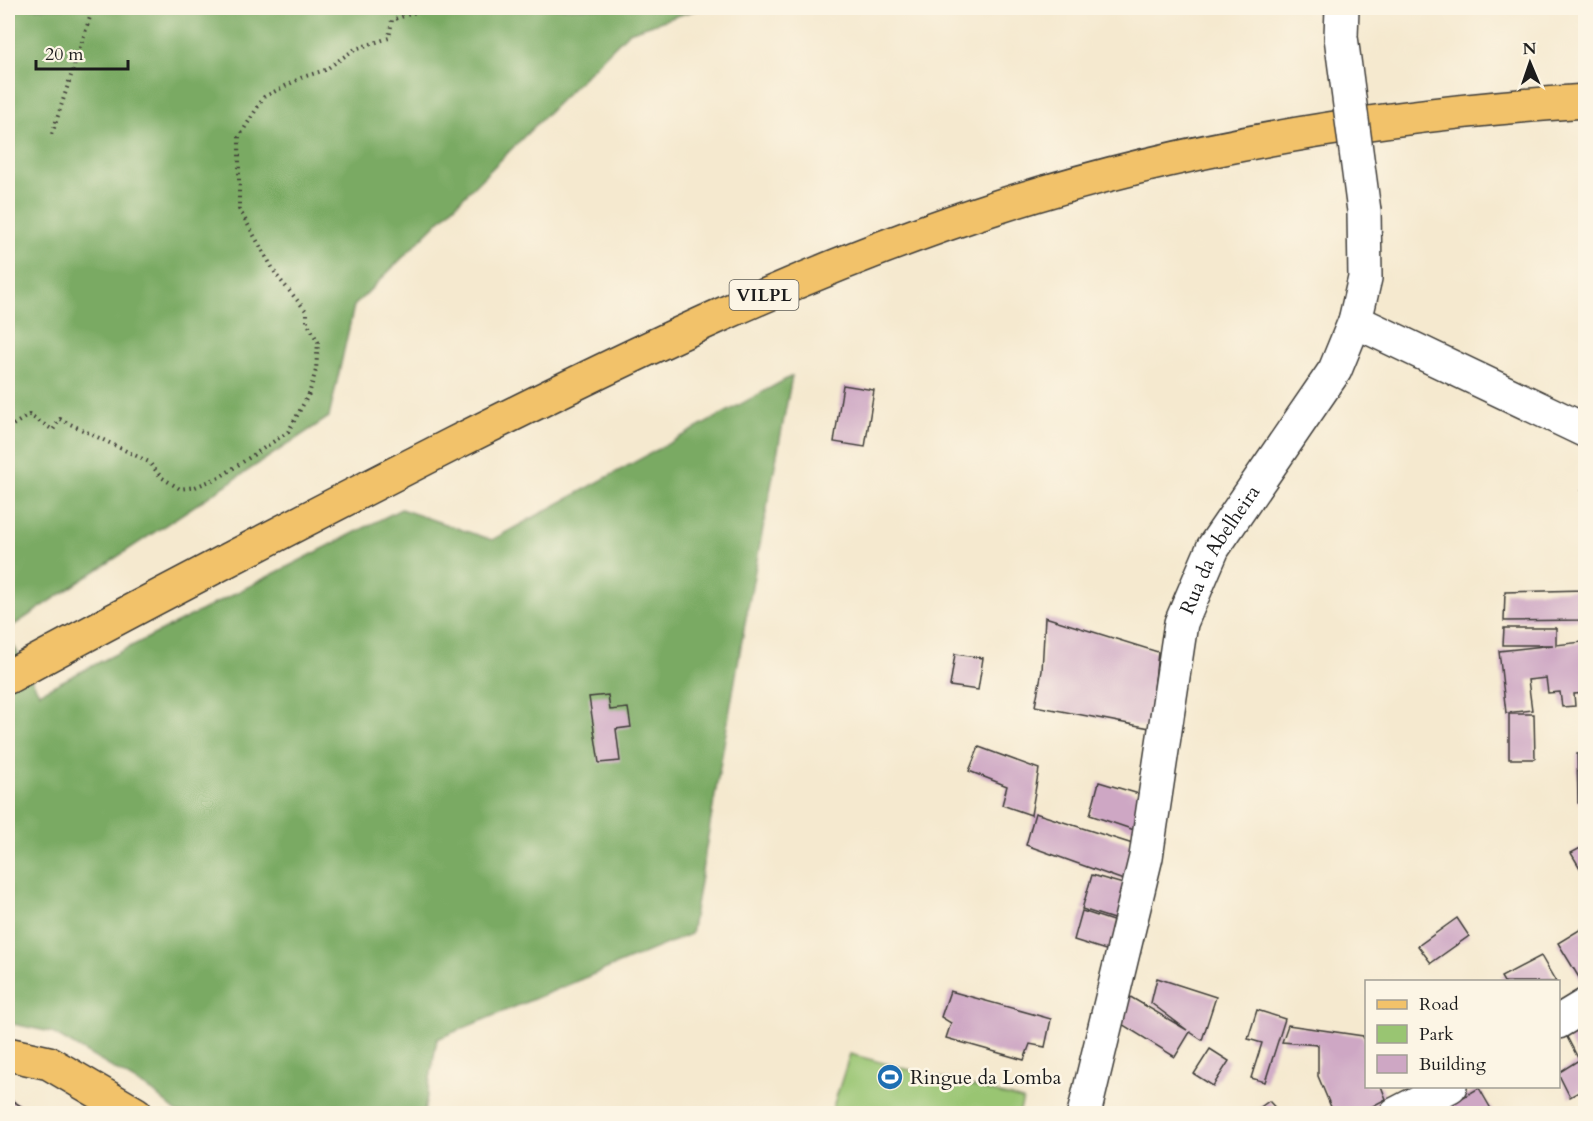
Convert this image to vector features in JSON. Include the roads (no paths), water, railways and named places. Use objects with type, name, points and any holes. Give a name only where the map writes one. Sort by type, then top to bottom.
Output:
[{"type":"main road","name":"VILPL","points":[[8,677],[351,497],[612,364],[759,297],[909,237],[1084,181],[1219,148],[1442,113],[1586,101]]},
{"type":"main road","points":[[8,1054],[49,1063],[136,1113]]},
{"type":"street","name":"Rua da Abelheira","points":[[1084,1113],[1146,857],[1181,623],[1213,548],[1335,370],[1355,321],[1365,278],[1364,212],[1341,22]]},
{"type":"street","points":[[1355,321],[1586,431]]},
{"type":"street","points":[[1560,1021],[1586,1005]]},
{"type":"street","points":[[1396,1113],[1446,1088]]},
{"type":"place","name":"Ringue da Lomba","points":[[890,1077]]}]
